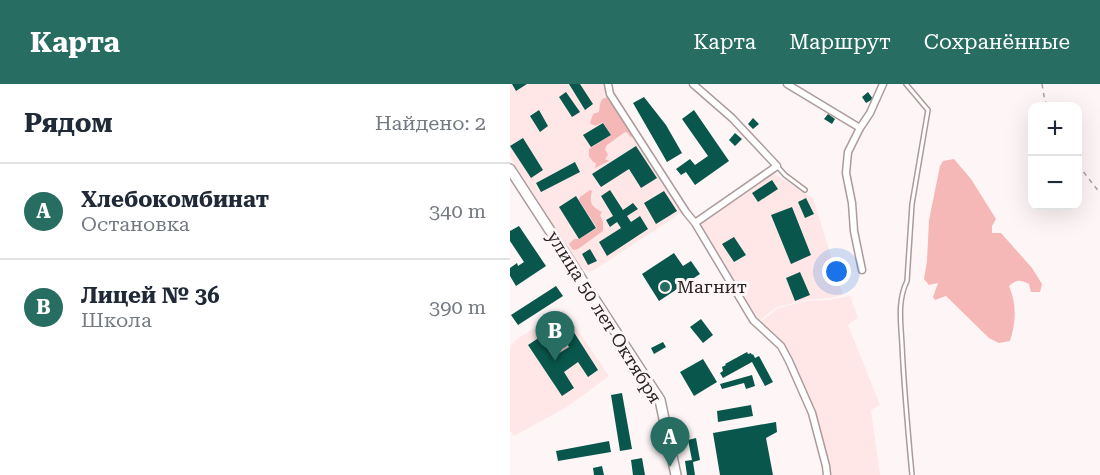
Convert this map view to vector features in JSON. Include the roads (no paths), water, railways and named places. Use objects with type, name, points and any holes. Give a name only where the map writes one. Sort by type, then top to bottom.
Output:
[{"type":"street","points":[[608,84],[610,94],[695,223],[753,320],[781,346],[812,413],[826,466],[826,475]]},
{"type":"street","points":[[693,84],[732,118],[777,166],[695,223]]},
{"type":"street","points":[[787,84],[860,128]]},
{"type":"street","points":[[862,270],[846,173],[848,152],[884,84]]},
{"type":"street","name":"улица 50 лет Октября","points":[[510,169],[660,400],[676,475]]},
{"type":"lane","points":[[906,84],[927,110],[912,204],[907,281],[900,303],[912,475]]},
{"type":"lane","points":[[777,166],[805,190]]},
{"type":"place","name":"Магнит","points":[[665,287]]},
{"type":"place","name":"Лицей № 36","points":[[555,361]]},
{"type":"place","name":"Хлебокомбинат","points":[[670,467]]}]
